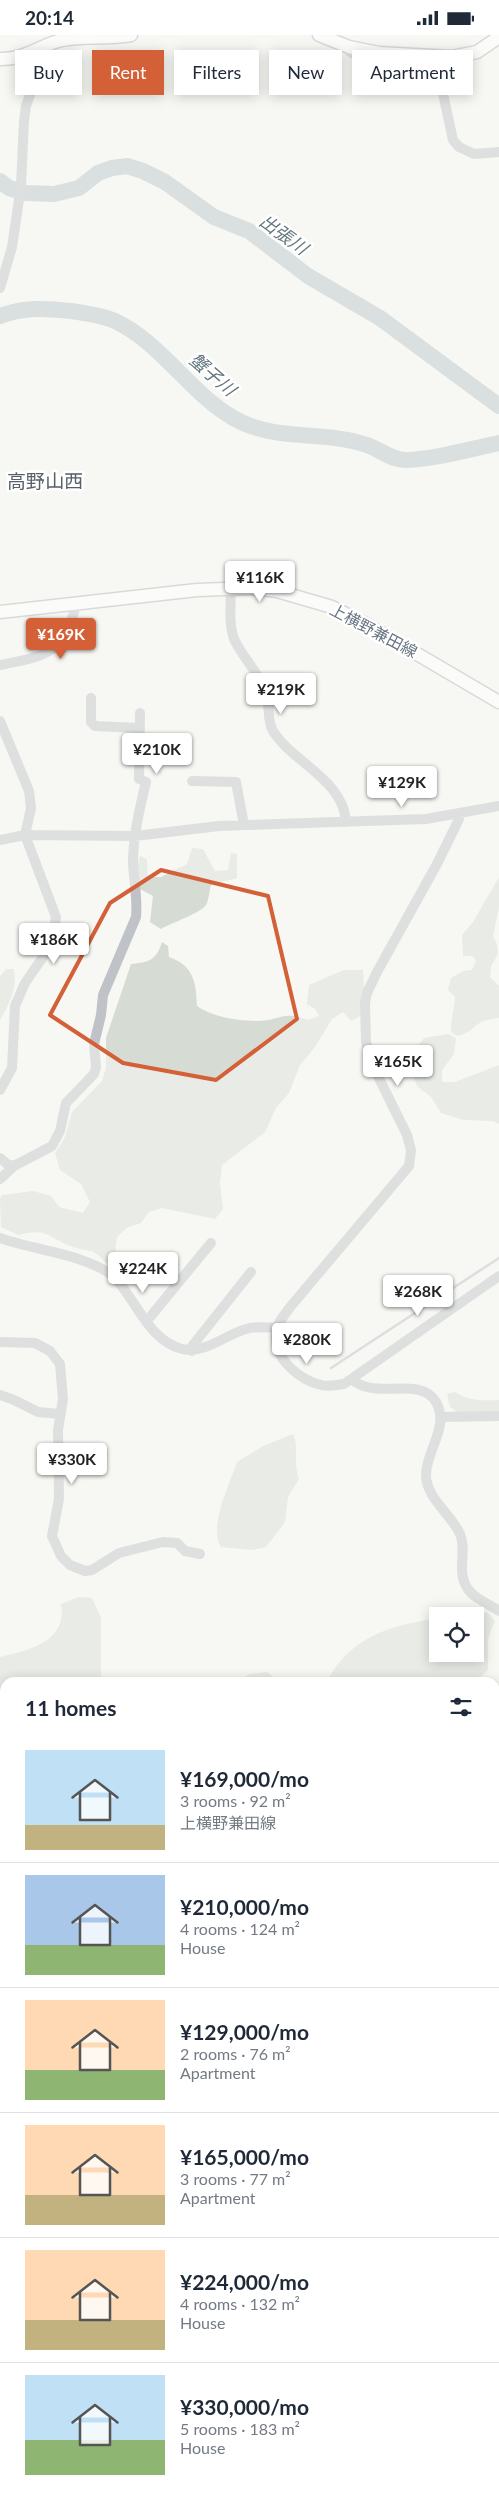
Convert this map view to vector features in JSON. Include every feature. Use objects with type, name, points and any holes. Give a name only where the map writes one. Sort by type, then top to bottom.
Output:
[{"type":"main road","points":[[40,50],[62,40],[104,39],[131,35]]},
{"type":"main road","points":[[320,35],[349,47],[379,53],[452,57],[477,52],[499,37]]},
{"type":"main road","points":[[0,59],[15,58]]},
{"type":"main road","name":"上横野兼田線","points":[[0,612],[197,590],[231,588],[277,591],[332,607],[423,656],[499,702]]},
{"type":"street","points":[[349,47],[350,53],[371,64],[412,65],[422,69],[442,89],[451,134],[459,147],[474,154],[499,152]]},
{"type":"street","points":[[0,288],[1,276],[12,247],[21,186],[24,121],[30,95]]},
{"type":"street","points":[[231,588],[234,639],[266,691],[272,730],[291,752],[314,768],[327,783],[342,807],[346,822]]},
{"type":"street","points":[[0,665],[50,653],[68,630],[76,604]]},
{"type":"street","points":[[91,697],[91,722],[95,725],[138,728]]},
{"type":"street","points":[[0,1179],[14,1166],[52,1146],[60,1131],[66,1103],[94,1074],[95,1034],[101,1015],[103,995],[136,917],[137,904],[134,877],[135,836],[146,782],[138,779],[138,728],[140,713]]},
{"type":"street","points":[[0,721],[31,797],[26,835],[54,910],[55,931],[47,953],[25,983],[15,1006],[12,1068],[0,1090]]},
{"type":"street","points":[[138,757],[180,757]]},
{"type":"street","points":[[192,781],[236,782],[244,825]]},
{"type":"street","points":[[0,840],[26,835],[135,836],[244,825],[426,819],[499,806]]},
{"type":"street","points":[[460,813],[459,819],[437,865],[377,971],[367,993],[365,1003],[366,1042],[371,1062],[407,1135],[411,1150],[409,1166],[291,1306],[277,1328],[276,1343],[279,1353],[299,1375],[310,1381],[332,1386],[344,1384],[499,1276]]},
{"type":"street","points":[[0,1158],[7,1164],[14,1166]]},
{"type":"street","points":[[0,1237],[87,1262],[102,1269],[114,1277],[127,1292],[146,1322],[169,1343],[180,1349],[200,1350],[248,1328],[277,1328]]},
{"type":"street","points":[[146,1322],[211,1243]]},
{"type":"street","points":[[192,1351],[193,1345],[251,1272]]},
{"type":"street","points":[[0,1342],[35,1343],[56,1356],[60,1364],[63,1407],[59,1414],[59,1499],[52,1536],[61,1556],[70,1565],[85,1571],[92,1570],[119,1553],[163,1542],[177,1543],[185,1551],[200,1554]]},
{"type":"street","points":[[352,1379],[357,1385],[370,1388],[422,1391],[435,1400],[440,1417],[439,1432],[428,1466],[427,1481],[435,1498],[453,1520],[461,1537],[462,1578],[466,1587],[476,1597],[499,1611]]},
{"type":"street","points":[[0,1395],[14,1399],[38,1412],[59,1414]]},
{"type":"street","points":[[440,1417],[499,1416]]},
{"type":"highlighted area","points":[[161,870],[268,896],[297,1019],[216,1080],[123,1063],[50,1015],[110,903]]},
{"type":"shaded area","points":[[192,848],[203,849],[215,871],[228,870],[231,853],[237,854],[237,878],[211,885],[207,903],[203,908],[161,929],[150,922],[153,896],[140,889],[137,869],[140,856],[147,859],[148,877],[161,877],[187,864]]},
{"type":"shaded area","points":[[499,877],[499,907],[493,936],[497,944],[498,954],[491,966],[490,977],[499,986],[499,1018],[479,1023],[469,1031],[458,1036],[451,1032],[455,997],[448,990],[451,978],[463,971],[472,970],[476,961],[473,956],[463,956],[462,935],[473,922]]},
{"type":"shaded area","points":[[162,942],[168,946],[169,957],[189,970],[196,989],[197,1006],[210,1013],[226,1018],[251,1021],[265,1021],[287,1016],[308,1020],[319,1016],[315,1009],[307,1004],[309,985],[344,970],[363,970],[364,987],[360,1016],[351,1021],[343,1012],[332,1019],[315,1047],[300,1065],[289,1093],[276,1108],[265,1132],[222,1165],[220,1183],[223,1209],[215,1219],[162,1208],[149,1212],[141,1223],[128,1227],[117,1237],[114,1260],[106,1263],[94,1252],[73,1247],[42,1233],[18,1235],[1,1227],[0,1199],[2,1195],[33,1191],[51,1196],[59,1207],[83,1213],[90,1202],[81,1184],[60,1170],[55,1153],[65,1137],[72,1112],[102,1081],[106,1068],[106,1038],[131,964],[147,961],[154,957]]},
{"type":"shaded area","points":[[6,969],[14,969],[14,989],[0,1020],[0,976]]},
{"type":"shaded area","points":[[448,1034],[456,1038],[454,1054],[442,1070],[442,1082],[455,1082],[499,1065],[499,1124],[493,1121],[464,1120],[441,1113],[431,1097],[417,1086],[411,1069],[415,1050],[424,1038]]},
{"type":"shaded area","points":[[455,1392],[476,1400],[499,1400],[499,1412],[457,1412],[450,1407],[447,1394]]},
{"type":"shaded area","points":[[293,1434],[296,1443],[296,1468],[299,1479],[288,1497],[285,1522],[266,1547],[253,1550],[221,1547],[217,1528],[219,1517],[225,1493],[237,1462],[263,1446]]},
{"type":"shaded area","points":[[79,1597],[92,1598],[101,1618],[101,1677],[0,1677],[0,1657],[34,1647],[52,1635],[62,1617],[61,1604]]},
{"type":"shaded area","points":[[484,1612],[487,1612],[495,1621],[488,1638],[488,1670],[480,1677],[330,1677],[347,1654],[359,1644],[388,1630],[429,1620],[429,1662],[484,1662]]},
{"type":"shaded area","points":[[267,1672],[273,1677],[245,1677],[249,1674]]},
{"type":"waterway","name":"出張川","points":[[0,181],[9,188],[25,193],[54,194],[79,188],[98,173],[112,168],[127,166],[143,171],[165,182],[214,217],[249,231],[308,276],[380,318],[499,406]]},
{"type":"waterway","name":"蟹子川","points":[[0,316],[26,310],[52,309],[104,317],[115,321],[148,343],[193,386],[224,412],[256,428],[272,432],[352,441],[367,445],[401,460],[441,456],[499,443]]},
{"type":"waterway","points":[[331,1368],[499,1258]]},
{"type":"district","name":"高野山西","points":[[45,480]]}]
